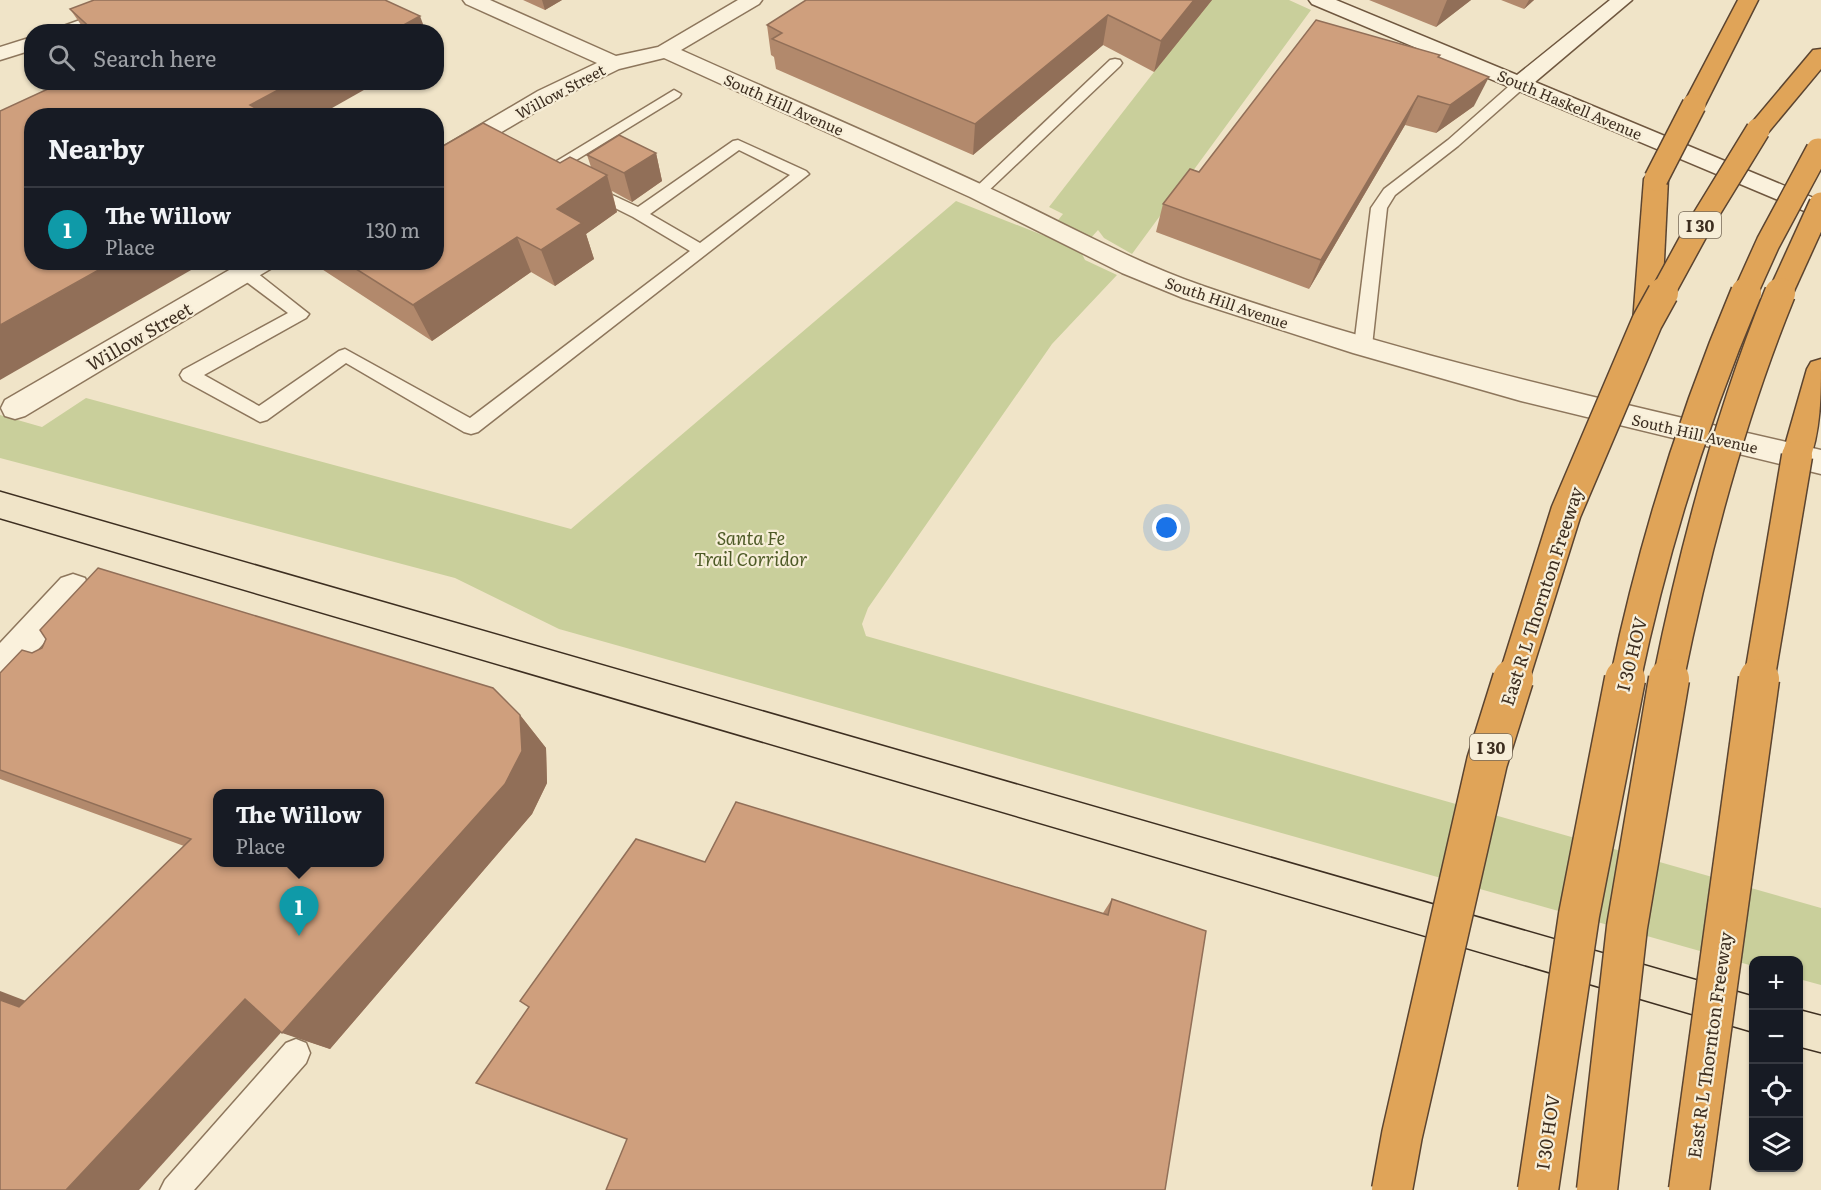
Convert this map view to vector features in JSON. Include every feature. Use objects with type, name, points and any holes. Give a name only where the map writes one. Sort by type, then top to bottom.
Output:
[{"type":"highway","points":[[1647,322],[1656,179],[1748,0]]},
{"type":"highway","name":"East R L Thornton Freeway","points":[[1392,1190],[1402,1135],[1487,762],[1566,512],[1647,322],[1698,228],[1758,130],[1821,55]]},
{"type":"highway","name":"I 30 HOV","points":[[1538,1190],[1597,811],[1627,667],[1663,527],[1693,428],[1731,327],[1762,254],[1820,148]]},
{"type":"highway","points":[[1597,1190],[1609,1061],[1637,855],[1670,663],[1704,520],[1745,381],[1785,279],[1821,204]]},
{"type":"highway","name":"East R L Thornton Freeway","points":[[1689,1190],[1751,728],[1813,455],[1821,369]]},
{"type":"street","points":[[87,24],[154,0]]},
{"type":"street","points":[[473,0],[614,63]]},
{"type":"street","name":"Willow Street","points":[[444,155],[546,96],[614,63],[640,59],[665,51],[752,0]]},
{"type":"street","name":"South Haskell Avenue","points":[[1319,0],[1821,210]]},
{"type":"street","points":[[1521,83],[1622,0]]},
{"type":"street","points":[[0,54],[24,46]]},
{"type":"street","name":"South Hill Avenue","points":[[665,51],[979,192],[1141,272],[1202,295],[1363,346],[1521,391],[1813,455]]},
{"type":"street","name":"Willow Street","points":[[15,408],[252,270]]},
{"type":"street","points":[[14,660],[73,588]]},
{"type":"lane","points":[[979,192],[1116,63]]},
{"type":"lane","points":[[1363,346],[1380,208],[1389,192],[1453,143],[1521,83]]},
{"type":"lane","points":[[550,170],[674,94]]},
{"type":"lane","points":[[480,135],[501,146]]},
{"type":"lane","points":[[257,270],[300,314],[189,375],[260,415],[345,355],[471,427],[801,174],[738,144],[639,214]]},
{"type":"lane","points":[[532,161],[639,214],[701,251]]},
{"type":"lane","points":[[175,1190],[296,1053]]},
{"type":"green space","name":"Santa Fe Trail Corridor","points":[[1210,0],[1289,0],[1311,10],[1132,254],[1104,238],[1098,230],[1080,250],[1085,260],[1117,275],[1052,344],[868,608],[862,624],[866,636],[1821,908],[1821,985],[1803,980],[1803,956],[1749,956],[1749,965],[559,629],[455,578],[0,458],[0,415],[42,427],[86,398],[571,529],[956,201],[1045,236],[1063,214],[1049,207]]},
{"type":"building","points":[[94,0],[385,0],[420,16],[406,24],[86,24],[70,9]]},
{"type":"building","points":[[806,0],[1194,0],[1161,41],[1108,15],[975,124],[772,39],[782,33],[767,25]]},
{"type":"building","points":[[1316,20],[1440,55],[1438,57],[1489,77],[1450,105],[1418,96],[1321,260],[1163,204],[1190,169],[1199,172]]},
{"type":"building","points":[[46,90],[278,90],[250,105],[255,108],[24,108],[24,270],[99,270],[0,325],[0,111]]},
{"type":"building","points":[[483,123],[560,163],[570,157],[607,175],[557,209],[582,223],[541,250],[517,237],[413,305],[358,270],[444,270],[444,145]]},
{"type":"building","points":[[619,135],[656,153],[624,173],[587,155]]},
{"type":"building","points":[[98,568],[493,688],[520,715],[522,751],[505,784],[282,1033],[245,999],[66,1190],[0,1190],[0,1000],[19,1007],[191,839],[0,770],[0,673],[22,650],[32,653],[42,648],[46,639],[40,630]]},
{"type":"building","points":[[736,802],[1108,915],[1112,899],[1206,931],[1165,1190],[606,1190],[627,1139],[476,1083],[529,1007],[520,1001],[636,839],[705,862]]},
{"type":"tram line","points":[[0,491],[1749,995]]},
{"type":"tram line","points":[[0,519],[1749,1032]]},
{"type":"tram line","points":[[1802,1010],[1821,1015]]},
{"type":"tram line","points":[[1803,1048],[1821,1053]]},
{"type":"place","name":"The Willow","points":[[299,936]]}]
